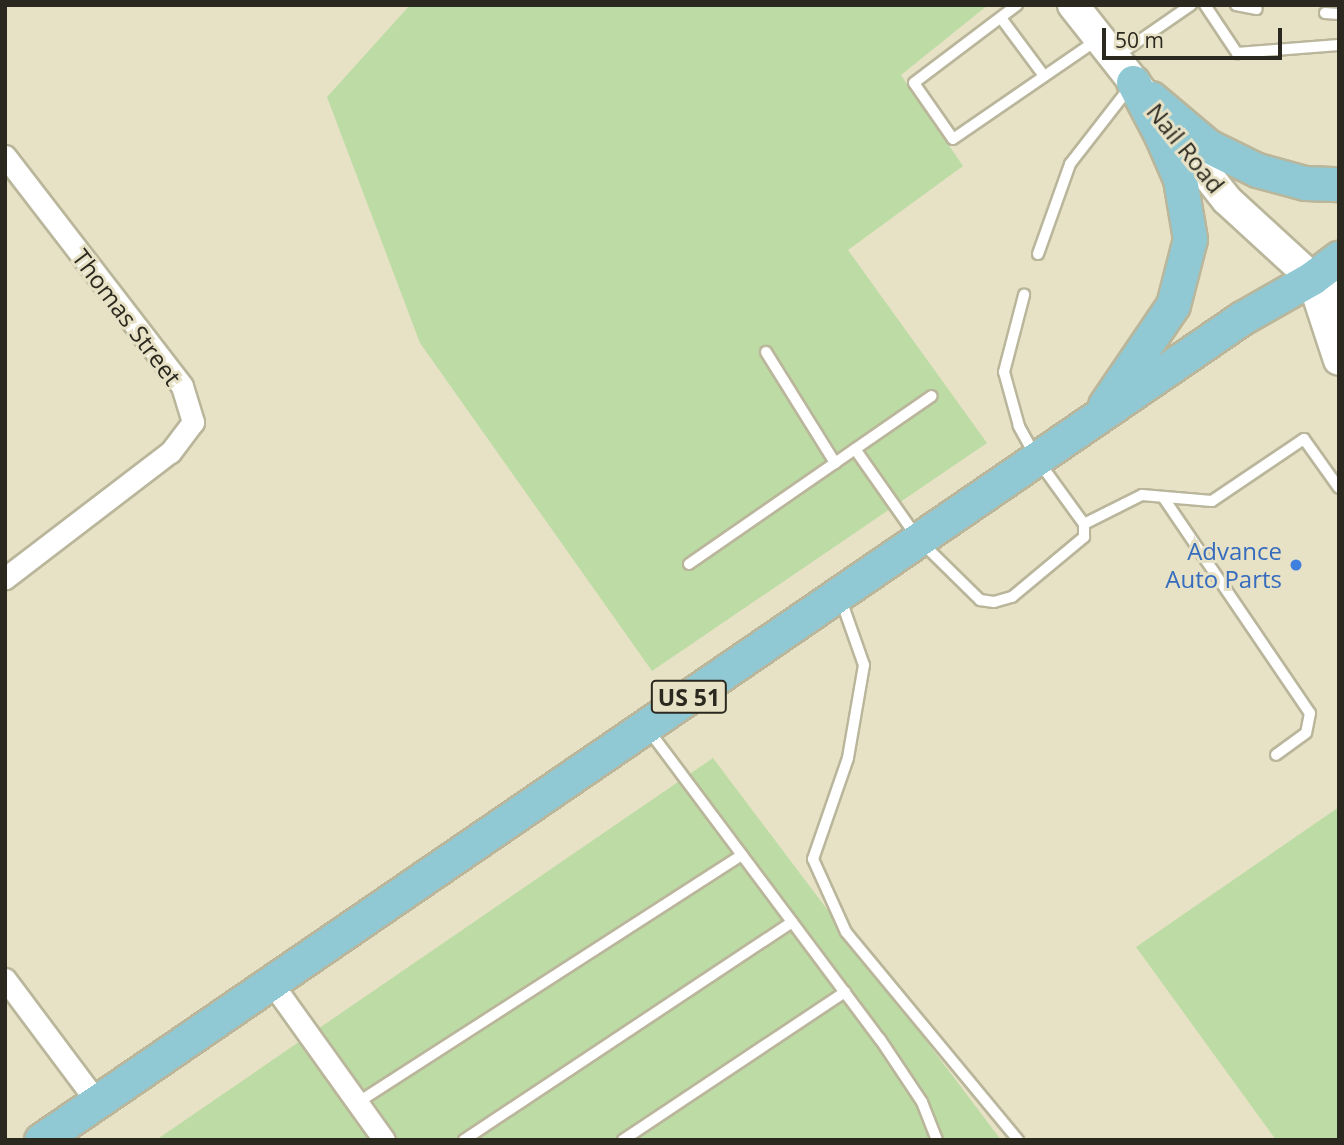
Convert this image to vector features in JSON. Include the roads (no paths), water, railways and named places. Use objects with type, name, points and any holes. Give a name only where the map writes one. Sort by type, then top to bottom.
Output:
[{"type":"main road","points":[[1116,59],[1208,146],[1257,170],[1283,178],[1339,184]]},
{"type":"main road","points":[[1093,422],[1172,305],[1190,239],[1180,179],[1161,135],[1116,59]]},
{"type":"main road","name":"US 51","points":[[41,1140],[1093,422],[1242,317],[1312,278],[1339,258]]},
{"type":"street","name":"Nail Road","points":[[1073,5],[1227,200],[1312,278],[1339,296]]},
{"type":"street","name":"Thomas Street","points":[[5,156],[182,386],[193,422],[170,452],[5,578]]},
{"type":"street","name":"Nail Road","points":[[1312,278],[1339,360]]},
{"type":"street","points":[[5,979],[97,1102]]},
{"type":"street","points":[[271,982],[384,1140]]},
{"type":"lane","points":[[1017,5],[914,83],[953,139],[1044,76],[1116,59],[1191,5]]},
{"type":"lane","points":[[1205,5],[1237,53],[1339,45]]},
{"type":"lane","points":[[1236,5],[1241,9],[1257,9]]},
{"type":"lane","points":[[1325,13],[1339,14]]},
{"type":"lane","points":[[1001,18],[1044,76]]},
{"type":"lane","points":[[1038,254],[1070,164],[1116,59]]},
{"type":"lane","points":[[855,449],[919,540],[980,600],[994,602],[1012,597],[1084,537],[1084,524],[1037,459],[1020,426],[1004,372],[1024,295]]},
{"type":"lane","points":[[766,352],[835,463]]},
{"type":"lane","points":[[689,564],[932,396]]},
{"type":"lane","points":[[1084,524],[1142,495],[1212,501],[1304,439],[1339,488]]},
{"type":"lane","points":[[1163,497],[1310,713],[1306,733],[1276,755]]},
{"type":"lane","points":[[839,595],[863,665],[848,758],[813,859],[846,932],[1018,1140]]},
{"type":"lane","points":[[646,726],[845,992],[922,1102],[937,1140]]},
{"type":"lane","points":[[357,1103],[742,855]]},
{"type":"lane","points":[[464,1140],[792,922]]},
{"type":"lane","points":[[623,1140],[845,992]]},
{"type":"place","name":"Advance Auto Parts","points":[[1296,565]]}]
